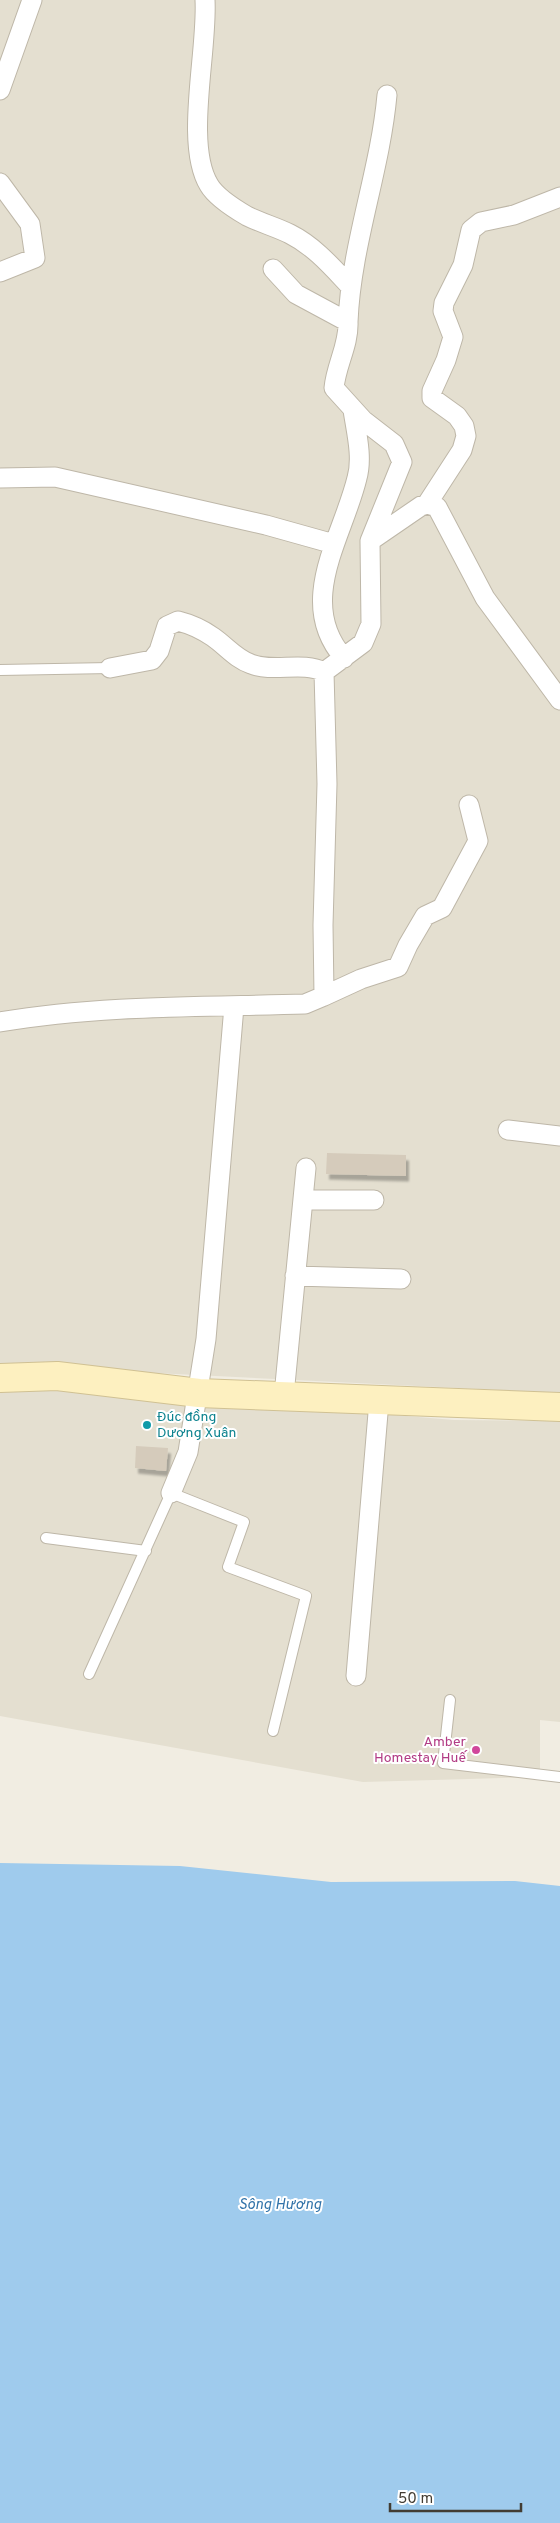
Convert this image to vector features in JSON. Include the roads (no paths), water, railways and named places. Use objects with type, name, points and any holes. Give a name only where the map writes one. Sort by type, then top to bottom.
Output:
[{"type":"street","points":[[0,90],[32,0]]},
{"type":"street","points":[[205,0],[206,21],[198,130],[201,166],[209,186],[224,200],[247,216],[291,234],[311,248],[328,262],[350,286]]},
{"type":"street","points":[[324,672],[363,644],[371,624],[370,541],[402,462],[394,444],[353,410],[334,388],[336,370],[348,337],[350,286],[384,127],[387,95]]},
{"type":"street","points":[[0,183],[30,224],[35,258],[0,272]]},
{"type":"street","points":[[370,541],[427,504],[462,450],[466,436],[464,426],[457,416],[432,398],[432,391],[446,360],[453,337],[443,311],[444,303],[463,265],[472,230],[481,222],[514,216],[560,196]]},
{"type":"street","points":[[273,269],[296,294],[348,322]]},
{"type":"street","points":[[344,658],[332,645],[324,624],[321,596],[334,544],[358,472],[353,410]]},
{"type":"street","points":[[0,478],[55,477],[266,526],[334,544]]},
{"type":"street","points":[[427,504],[439,510],[485,598],[560,700]]},
{"type":"street","points":[[110,668],[152,660],[159,651],[167,626],[178,620],[208,633],[238,657],[252,664],[266,668],[312,668],[324,672]]},
{"type":"street","points":[[324,672],[327,784],[323,925],[324,996]]},
{"type":"street","points":[[0,1022],[37,1015],[305,1004],[361,979],[398,968],[408,945],[425,916],[442,908],[478,840],[469,805]]},
{"type":"street","points":[[171,1493],[188,1452],[199,1393],[210,1301],[234,1006]]},
{"type":"street","points":[[508,1130],[560,1136]]},
{"type":"street","points":[[284,1395],[306,1168]]},
{"type":"street","points":[[303,1200],[374,1200]]},
{"type":"street","points":[[295,1276],[401,1279]]},
{"type":"street","points":[[0,1378],[57,1376],[199,1393],[284,1395],[379,1401],[560,1406]]},
{"type":"street","points":[[356,1676],[379,1401]]},
{"type":"lane","points":[[0,670],[110,668]]},
{"type":"lane","points":[[89,1674],[171,1493],[244,1522],[228,1567],[306,1596],[273,1731]]},
{"type":"lane","points":[[46,1538],[146,1551]]},
{"type":"lane","points":[[450,1700],[443,1762],[560,1777]]},
{"type":"water","name":"Sông Hương","points":[[0,1863],[180,1866],[331,1882],[515,1881],[560,1886],[560,2523],[0,2523]]},
{"type":"place","name":"Đúc đồng Dương Xuân","points":[[147,1425]]},
{"type":"place","name":"Amber Homestay Huế","points":[[476,1750]]}]
